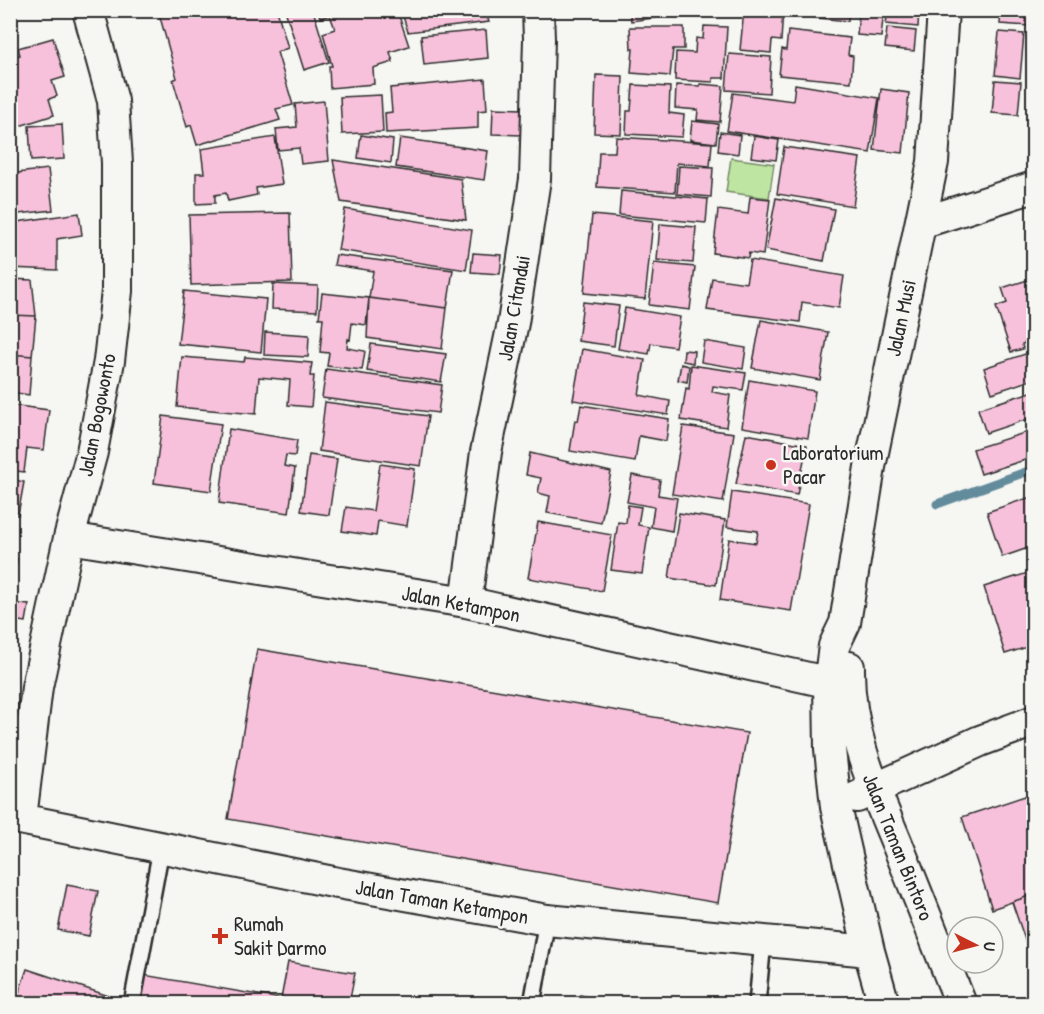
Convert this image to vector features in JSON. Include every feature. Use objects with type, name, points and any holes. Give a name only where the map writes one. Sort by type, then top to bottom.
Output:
[{"type":"street","name":"Jalan Bogowonto","points":[[16,817],[38,687],[69,538],[92,452],[101,406],[117,291],[117,163],[112,101],[88,10]]},
{"type":"street","name":"Jalan Citandui","points":[[466,602],[486,452],[513,323],[535,180],[538,10]]},
{"type":"street","name":"Jalan Musi","points":[[839,685],[834,646],[845,623],[870,467],[933,162],[944,10]]},
{"type":"street","points":[[921,224],[1034,187]]},
{"type":"street","name":"Jalan Ketampon","points":[[69,538],[466,602],[839,685]]},
{"type":"street","name":"Jalan Taman Bintoro","points":[[839,685],[867,772],[961,1004]]},
{"type":"street","name":"Jalan Taman Bintoro","points":[[839,685],[830,749],[836,807],[869,951],[884,1004]]},
{"type":"street","points":[[836,807],[980,741],[1034,721]]},
{"type":"street","name":"Jalan Taman Ketampon","points":[[16,817],[160,849],[547,920],[869,951]]},
{"type":"lane","points":[[132,1004],[160,849]]},
{"type":"lane","points":[[532,1004],[547,920]]},
{"type":"lane","points":[[757,1004],[763,941]]},
{"type":"green space","points":[[731,158],[774,164],[769,198],[726,192]]},
{"type":"building","points":[[158,10],[277,10],[288,48],[277,52],[293,105],[276,109],[280,120],[197,145],[191,125],[187,127],[173,80],[177,78]]},
{"type":"building","points":[[285,10],[313,10],[329,62],[304,70]]},
{"type":"building","points":[[318,10],[397,10],[409,46],[390,52],[393,62],[373,68],[374,84],[330,88],[329,66],[332,66],[323,33],[335,29],[330,15],[320,18]]},
{"type":"building","points":[[401,10],[485,10],[489,22],[408,32]]},
{"type":"building","points":[[629,10],[712,10],[631,21]]},
{"type":"building","points":[[744,10],[783,10],[781,41],[772,40],[771,53],[740,50]]},
{"type":"building","points":[[789,10],[849,10],[848,21],[788,15]]},
{"type":"building","points":[[859,10],[884,10],[881,37],[857,35]]},
{"type":"building","points":[[888,10],[919,10],[918,27],[886,24]]},
{"type":"building","points":[[1001,10],[1030,10],[1029,26],[1000,24]]},
{"type":"building","points":[[704,26],[727,27],[724,78],[713,78],[713,82],[675,80],[676,52],[695,53],[696,38],[703,39]]},
{"type":"building","points":[[630,27],[684,27],[684,49],[673,49],[670,76],[631,73],[633,49],[631,49]]},
{"type":"building","points":[[887,28],[916,31],[914,51],[885,48]]},
{"type":"building","points":[[486,30],[488,58],[424,65],[421,36]]},
{"type":"building","points":[[788,31],[850,38],[848,55],[853,56],[851,82],[779,75],[782,49],[786,50]]},
{"type":"building","points":[[999,32],[1024,34],[1020,78],[995,75]]},
{"type":"building","points":[[53,38],[65,77],[52,81],[57,96],[49,99],[54,115],[10,129],[10,58],[20,55],[18,48]]},
{"type":"building","points":[[729,54],[771,57],[769,93],[726,90]]},
{"type":"building","points":[[596,75],[623,76],[621,134],[594,133]]},
{"type":"building","points":[[485,79],[487,110],[478,111],[478,128],[386,133],[385,113],[392,112],[390,88]]},
{"type":"building","points":[[995,80],[1021,82],[1018,115],[992,113]]},
{"type":"building","points":[[700,84],[723,86],[720,122],[697,120],[698,110],[675,108],[676,85],[700,86]]},
{"type":"building","points":[[795,84],[879,98],[870,153],[727,131],[733,93],[793,101]]},
{"type":"building","points":[[633,85],[670,87],[669,113],[684,115],[682,137],[626,134],[627,111],[631,111]]},
{"type":"building","points":[[881,89],[909,93],[903,153],[874,150]]},
{"type":"building","points":[[381,95],[383,132],[342,134],[340,97]]},
{"type":"building","points":[[324,101],[329,161],[301,164],[299,148],[278,150],[276,129],[297,127],[295,104]]},
{"type":"building","points":[[493,108],[522,109],[521,135],[492,134]]},
{"type":"building","points":[[692,121],[718,124],[716,143],[690,140]]},
{"type":"building","points":[[62,124],[64,159],[31,161],[29,126]]},
{"type":"building","points":[[720,132],[740,135],[738,154],[718,151]]},
{"type":"building","points":[[361,135],[393,140],[391,163],[358,158]]},
{"type":"building","points":[[754,136],[779,140],[776,160],[751,157]]},
{"type":"building","points":[[275,137],[282,184],[256,188],[257,195],[228,201],[226,193],[215,195],[215,203],[196,204],[196,173],[204,173],[201,149]]},
{"type":"building","points":[[616,137],[712,143],[710,166],[677,163],[675,192],[597,187],[599,152],[615,152]]},
{"type":"building","points":[[400,138],[488,151],[484,180],[396,167]]},
{"type":"building","points":[[784,147],[860,158],[853,206],[777,194]]},
{"type":"building","points":[[333,160],[461,179],[466,220],[341,202]]},
{"type":"building","points":[[679,166],[713,168],[711,197],[677,194]]},
{"type":"building","points":[[48,169],[53,210],[10,215],[10,174]]},
{"type":"building","points":[[621,191],[708,199],[706,223],[619,215]]},
{"type":"building","points":[[750,197],[770,199],[763,255],[749,253],[748,258],[713,253],[718,210],[748,214]]},
{"type":"building","points":[[776,198],[834,209],[824,261],[766,250]]},
{"type":"building","points":[[345,209],[472,230],[466,270],[338,250]]},
{"type":"building","points":[[79,213],[82,235],[57,239],[57,270],[10,268],[10,223]]},
{"type":"building","points":[[290,213],[292,282],[191,285],[189,215]]},
{"type":"building","points":[[592,215],[653,221],[645,299],[584,293]]},
{"type":"building","points":[[660,224],[696,227],[693,263],[657,260]]},
{"type":"building","points":[[473,253],[502,255],[500,274],[471,272]]},
{"type":"building","points":[[336,255],[453,270],[447,308],[369,298],[373,271],[334,265]]},
{"type":"building","points":[[750,260],[844,276],[839,308],[802,302],[800,322],[707,310],[712,278],[746,283]]},
{"type":"building","points":[[654,263],[695,267],[690,310],[649,305]]},
{"type":"building","points":[[1034,278],[1034,340],[1022,344],[1023,349],[1011,352],[996,307],[1007,303],[1002,288]]},
{"type":"building","points":[[10,279],[32,280],[36,316],[10,315]]},
{"type":"building","points":[[273,284],[318,286],[317,311],[272,309]]},
{"type":"building","points":[[184,291],[266,299],[261,352],[178,344]]},
{"type":"building","points":[[322,293],[369,298],[366,325],[352,323],[347,348],[365,351],[362,370],[327,366],[329,353],[320,352],[323,318],[319,318]]},
{"type":"building","points":[[369,298],[447,308],[442,349],[367,338]]},
{"type":"building","points":[[583,302],[619,306],[614,346],[578,341]]},
{"type":"building","points":[[625,308],[680,317],[675,347],[651,343],[649,354],[618,349]]},
{"type":"building","points":[[10,315],[36,316],[32,356],[10,354]]},
{"type":"building","points":[[761,320],[828,332],[820,380],[752,368]]},
{"type":"building","points":[[265,332],[309,335],[308,357],[264,355]]},
{"type":"building","points":[[704,341],[746,348],[743,369],[701,362]]},
{"type":"building","points":[[371,344],[446,354],[441,382],[367,371]]},
{"type":"building","points":[[582,349],[645,360],[639,395],[670,401],[668,415],[573,400]]},
{"type":"building","points":[[684,350],[694,351],[693,363],[683,361]]},
{"type":"building","points":[[1034,351],[1034,379],[992,393],[984,368]]},
{"type":"building","points":[[10,354],[32,356],[29,395],[10,392]]},
{"type":"building","points":[[182,357],[244,362],[245,357],[312,363],[310,376],[314,376],[311,407],[288,405],[290,380],[259,377],[256,414],[177,407]]},
{"type":"building","points":[[681,364],[689,366],[687,382],[678,380]]},
{"type":"building","points":[[691,365],[746,373],[743,390],[713,386],[712,392],[730,395],[726,427],[681,420],[686,388],[689,389]]},
{"type":"building","points":[[326,369],[442,385],[438,413],[322,398]]},
{"type":"building","points":[[749,380],[815,391],[808,438],[742,427]]},
{"type":"building","points":[[1034,391],[1034,417],[986,433],[978,409]]},
{"type":"building","points":[[325,402],[428,416],[421,466],[319,451]]},
{"type":"building","points":[[10,405],[49,410],[44,450],[27,448],[24,472],[10,470]]},
{"type":"building","points":[[581,405],[669,419],[666,441],[639,436],[635,462],[570,451],[575,420],[578,421]]},
{"type":"building","points":[[163,416],[221,424],[211,491],[154,483]]},
{"type":"building","points":[[683,426],[734,433],[723,502],[672,494]]},
{"type":"building","points":[[229,429],[297,440],[295,456],[286,455],[284,466],[295,468],[289,513],[219,503]]},
{"type":"building","points":[[1034,430],[1034,457],[981,474],[973,449]]},
{"type":"building","name":"Laboratorium Pacar","points":[[746,434],[807,445],[797,495],[736,484]]},
{"type":"building","points":[[530,453],[611,472],[601,523],[547,513],[550,496],[538,493],[541,478],[526,475]]},
{"type":"building","points":[[309,455],[337,459],[329,515],[301,511]]},
{"type":"building","points":[[380,464],[415,469],[407,526],[378,521],[376,536],[342,531],[346,507],[373,511]]},
{"type":"building","points":[[632,475],[660,480],[658,495],[677,498],[672,531],[651,527],[654,507],[627,502]]},
{"type":"building","points":[[10,479],[24,482],[18,515],[10,514]]},
{"type":"building","points":[[732,492],[809,504],[791,611],[720,600],[729,539],[756,543],[758,531],[727,527]]},
{"type":"building","points":[[1034,496],[1034,546],[1002,557],[987,512]]},
{"type":"building","points":[[628,505],[641,507],[638,525],[649,527],[642,574],[611,570],[618,522],[626,523]]},
{"type":"building","points":[[679,513],[725,520],[716,585],[669,578]]},
{"type":"building","points":[[538,522],[612,535],[602,591],[528,578]]},
{"type":"building","points":[[10,558],[17,559],[10,599]]},
{"type":"building","points":[[1034,571],[1034,645],[1005,654],[984,587]]},
{"type":"building","points":[[10,603],[29,605],[26,622],[10,620]]},
{"type":"building","points":[[257,649],[747,733],[718,903],[228,819]]},
{"type":"building","points":[[1034,793],[1034,894],[992,909],[962,817]]},
{"type":"building","points":[[67,885],[98,891],[89,936],[58,930]]},
{"type":"building","points":[[1034,894],[1034,966],[1012,902]]},
{"type":"building","points":[[288,962],[355,973],[349,1004],[139,1004],[144,975],[281,999]]},
{"type":"building","points":[[27,969],[109,996],[107,1004],[15,1004]]},
{"type":"building","points":[[580,995],[620,1004],[578,1004]]},
{"type":"waterway","points":[[937,504],[1034,469]]},
{"type":"place","name":"Laboratorium Pacar","points":[[771,465]]},
{"type":"place","name":"Rumah Sakit Darmo","points":[[220,936]]}]
